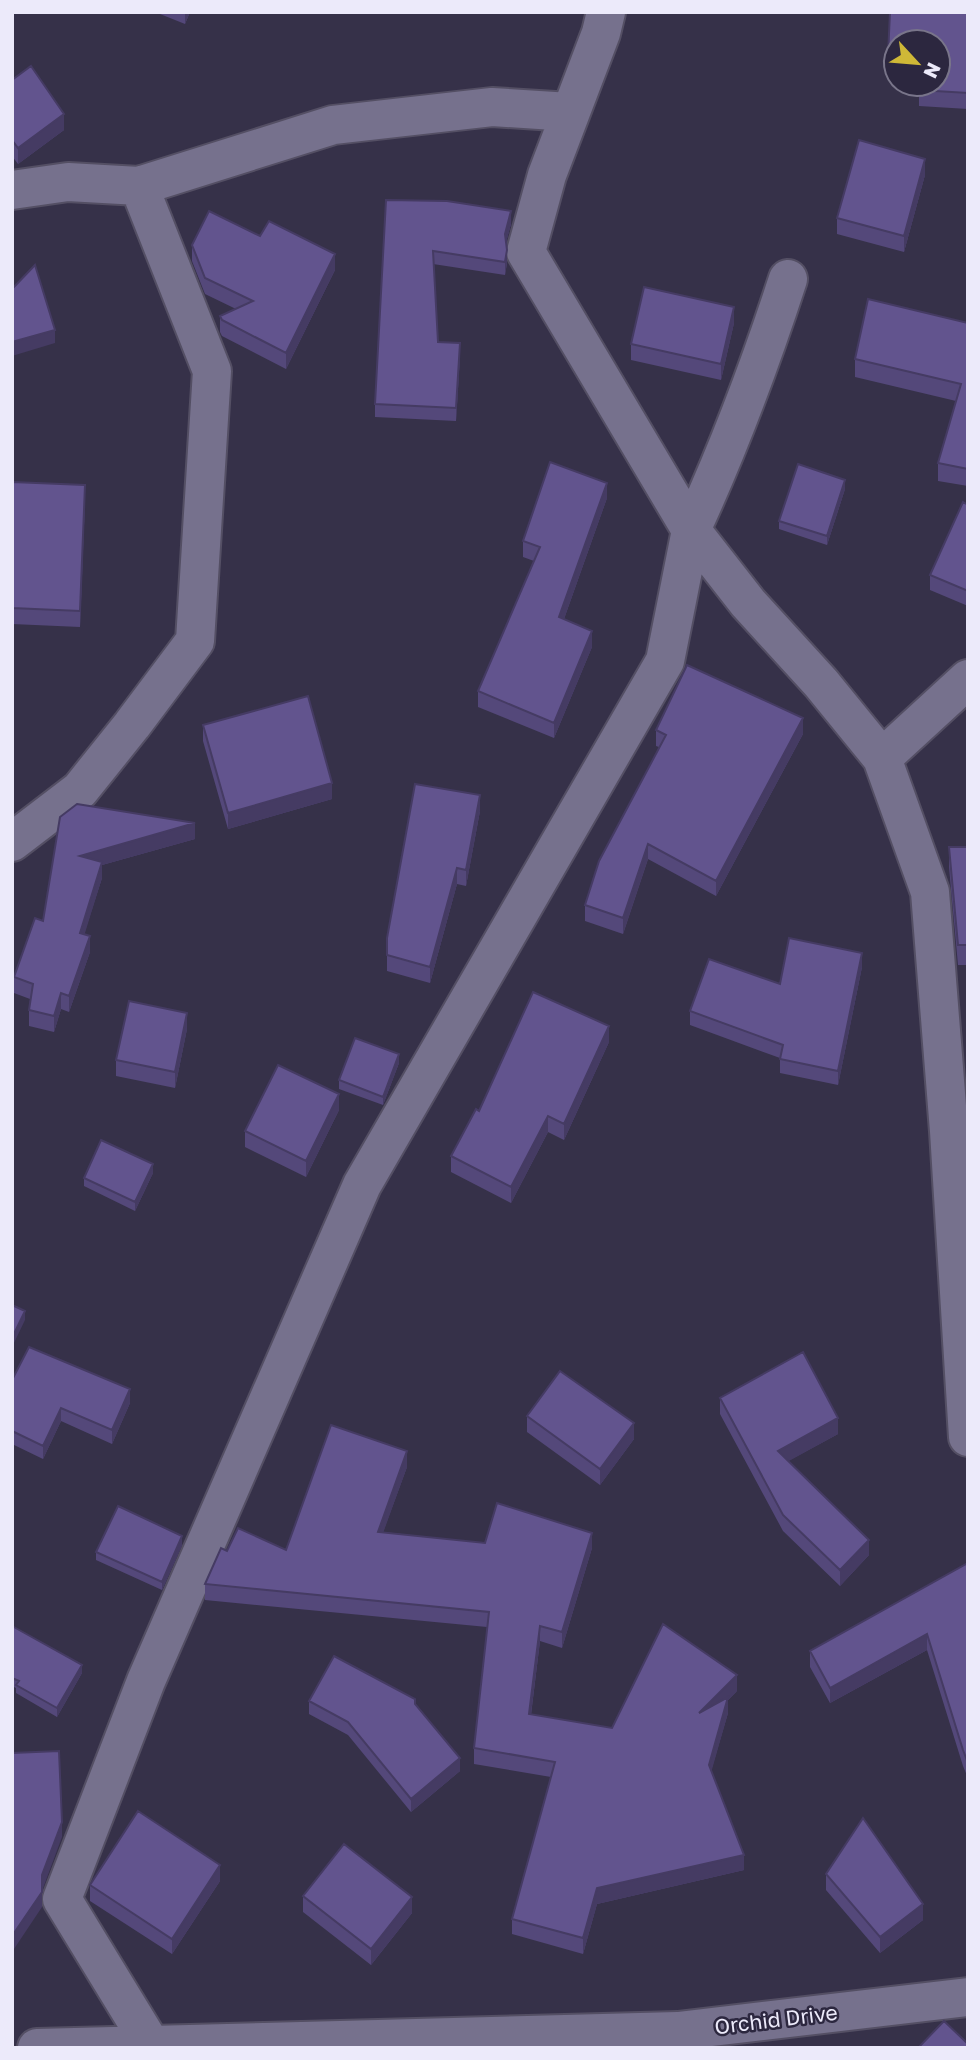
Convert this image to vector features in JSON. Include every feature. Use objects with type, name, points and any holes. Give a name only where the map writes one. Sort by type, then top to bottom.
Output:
[{"type":"street","points":[[606,12],[601,33],[547,175],[526,251],[691,530],[748,603],[821,683],[882,758],[930,892],[949,1131],[968,1437]]},
{"type":"street","points":[[12,190],[68,183],[139,186],[333,125],[492,107],[569,112]]},
{"type":"street","points":[[12,842],[80,789],[195,641],[212,371],[139,186]]},
{"type":"street","points":[[151,2045],[62,1899],[146,1681],[362,1185],[666,661],[691,530],[755,379],[788,279]]},
{"type":"street","points":[[882,758],[968,679]]},
{"type":"street","name":"Orchid Drive","points":[[37,2048],[678,2031],[706,2038],[968,1997]]},
{"type":"building","points":[[890,12],[968,12],[968,93],[952,92],[952,28],[889,28]]},
{"type":"building","points":[[31,66],[64,114],[18,148],[12,140],[12,80]]},
{"type":"building","points":[[859,140],[925,159],[904,236],[837,218]]},
{"type":"building","points":[[386,200],[447,201],[511,211],[505,234],[505,262],[433,251],[438,342],[460,343],[456,408],[375,404]]},
{"type":"building","points":[[209,211],[260,236],[269,221],[335,254],[286,353],[222,320],[220,316],[253,301],[205,278],[192,245]]},
{"type":"building","points":[[35,265],[55,330],[12,342],[12,289]]},
{"type":"building","points":[[644,287],[734,307],[721,364],[631,344]]},
{"type":"building","points":[[868,299],[968,323],[968,469],[938,463],[961,384],[855,359]]},
{"type":"building","points":[[550,462],[607,483],[559,617],[592,631],[554,723],[478,691],[540,547],[523,541]]},
{"type":"building","points":[[798,464],[845,480],[827,536],[779,521]]},
{"type":"building","points":[[12,482],[85,485],[80,611],[12,608]]},
{"type":"building","points":[[963,502],[968,505],[968,591],[930,575]]},
{"type":"building","points":[[687,665],[803,718],[716,881],[648,844],[623,918],[585,905],[599,861],[666,735],[656,730]]},
{"type":"building","points":[[308,696],[332,783],[228,813],[203,725]]},
{"type":"building","points":[[415,784],[480,795],[466,870],[457,868],[430,967],[387,955],[387,938]]},
{"type":"building","points":[[77,804],[195,823],[80,856],[102,862],[80,933],[90,936],[69,996],[61,993],[54,1016],[29,1010],[33,984],[14,977],[35,918],[43,921],[60,817]]},
{"type":"building","points":[[949,847],[968,847],[968,945],[958,945]]},
{"type":"building","points":[[789,938],[862,953],[838,1071],[780,1059],[783,1045],[690,1011],[709,959],[780,984]]},
{"type":"building","points":[[533,992],[609,1026],[564,1124],[548,1116],[511,1187],[451,1156],[476,1109],[479,1111]]},
{"type":"building","points":[[129,1001],[187,1013],[175,1072],[116,1060]]},
{"type":"building","points":[[355,1038],[399,1054],[383,1097],[339,1080]]},
{"type":"building","points":[[278,1065],[339,1094],[306,1161],[245,1131]]},
{"type":"building","points":[[101,1140],[153,1164],[135,1202],[84,1178]]},
{"type":"building","points":[[12,1305],[25,1311],[12,1338]]},
{"type":"building","points":[[29,1347],[130,1389],[112,1430],[61,1408],[43,1446],[12,1431],[12,1380]]},
{"type":"building","points":[[803,1352],[838,1418],[778,1451],[869,1540],[840,1570],[783,1515],[720,1398]]},
{"type":"building","points":[[560,1371],[634,1423],[600,1469],[527,1416]]},
{"type":"building","points":[[331,1425],[407,1451],[378,1532],[485,1543],[497,1503],[592,1533],[562,1632],[540,1626],[529,1714],[612,1728],[663,1624],[737,1675],[699,1713],[728,1697],[709,1765],[744,1855],[597,1888],[583,1938],[512,1919],[555,1762],[474,1748],[489,1612],[205,1584],[221,1548],[227,1551],[238,1528],[286,1550]]},
{"type":"building","points":[[118,1506],[182,1536],[162,1582],[96,1552]]},
{"type":"building","points":[[968,1563],[968,1763],[927,1634],[830,1688],[810,1651]]},
{"type":"building","points":[[12,1626],[82,1665],[57,1708],[16,1685],[19,1681],[12,1678]]},
{"type":"building","points":[[334,1656],[415,1699],[415,1704],[460,1758],[411,1799],[348,1722],[309,1701]]},
{"type":"building","points":[[59,1751],[62,1822],[42,1875],[42,1892],[12,1936],[12,1753]]},
{"type":"building","points":[[138,1811],[220,1865],[172,1939],[90,1885]]},
{"type":"building","points":[[863,1818],[923,1904],[880,1937],[826,1874]]},
{"type":"building","points":[[344,1844],[412,1897],[371,1949],[303,1896]]},
{"type":"building","points":[[944,2021],[968,2044],[968,2048],[918,2048]]}]
